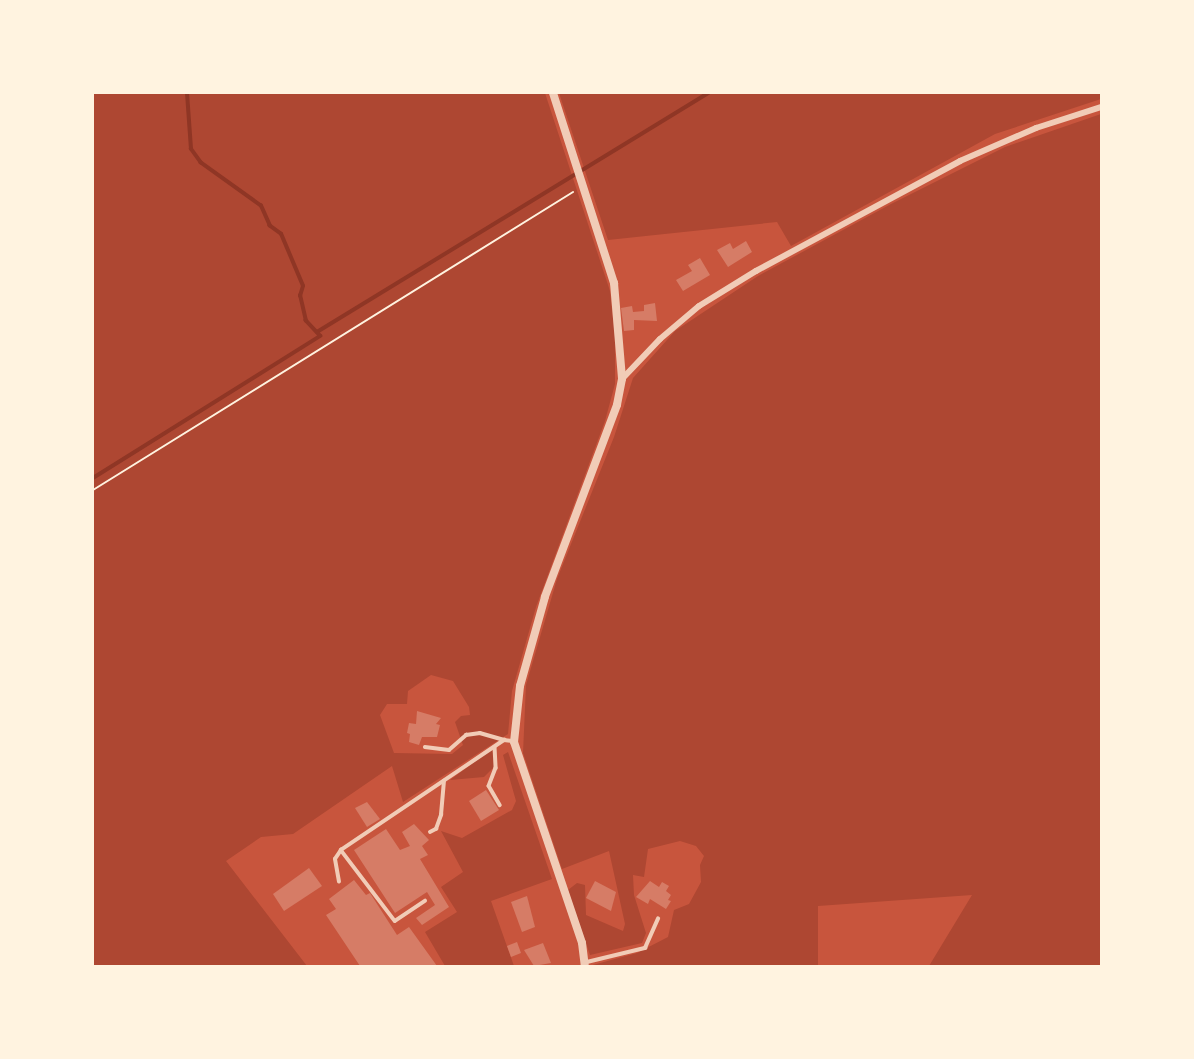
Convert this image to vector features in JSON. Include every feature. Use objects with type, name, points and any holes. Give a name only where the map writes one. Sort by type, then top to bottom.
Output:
[{"type":"street","points":[[553,93],[614,283],[622,379],[617,405],[545,597],[520,686],[514,742],[582,943],[585,964]]},
{"type":"street","points":[[622,379],[660,339],[699,306],[756,271],[960,161],[1036,128],[1101,107]]},
{"type":"lane","points":[[425,747],[449,750],[466,735],[480,733],[514,742]]},
{"type":"lane","points":[[339,882],[335,859],[341,850],[504,740]]},
{"type":"lane","points":[[495,747],[496,768],[489,786],[500,805]]},
{"type":"lane","points":[[430,832],[436,829],[441,815],[444,781]]},
{"type":"lane","points":[[341,850],[395,921],[425,901]]},
{"type":"lane","points":[[585,964],[645,947],[658,919]]},
{"type":"path","points":[[93,490],[583,186]]},
{"type":"shaded area","points":[[93,93],[545,93],[610,291],[615,338],[615,384],[605,421],[536,607],[512,691],[508,734],[403,802],[392,766],[293,834],[261,837],[226,861],[307,966],[93,966]],"holes":[[[431,675],[453,681],[469,707],[470,715],[461,716],[455,722],[463,745],[452,754],[394,753],[380,715],[387,704],[407,704],[408,691]]]},
{"type":"shaded area","points":[[559,93],[1101,93],[1101,99],[995,134],[791,246],[777,222],[608,240]]},
{"type":"shaded area","points":[[1101,114],[1101,966],[929,966],[972,895],[818,906],[818,966],[589,966],[637,953],[668,937],[674,910],[689,904],[701,882],[700,865],[704,856],[696,846],[680,841],[648,849],[644,877],[633,875],[634,895],[646,933],[642,943],[590,955],[568,890],[577,883],[585,885],[586,915],[623,931],[625,924],[609,851],[562,869],[523,753],[526,685],[557,579],[614,437],[633,378],[675,331],[758,276],[891,204],[1005,147]]},
{"type":"shaded area","points":[[492,749],[496,765],[484,777],[450,780]]},
{"type":"shaded area","points":[[508,752],[552,879],[491,901],[514,966],[445,966],[425,932],[457,912],[441,887],[463,872],[441,831],[462,838],[512,810],[516,801],[503,755]]},
{"type":"building","points":[[746,241],[752,252],[728,267],[717,250],[730,243],[733,249]]},
{"type":"building","points":[[700,258],[710,275],[683,291],[676,280],[692,271],[688,265]]},
{"type":"building","points":[[655,303],[657,321],[634,320],[634,330],[624,331],[621,308],[632,306],[633,312],[644,311],[644,305]]},
{"type":"building","points":[[417,711],[441,718],[436,724],[440,725],[437,737],[422,737],[419,745],[409,742],[410,734],[407,733],[409,723],[416,724]]},
{"type":"building","points":[[486,790],[499,810],[481,821],[469,801]]},
{"type":"building","points":[[367,802],[380,819],[367,827],[355,808]]},
{"type":"building","points":[[414,824],[429,840],[422,846],[428,855],[420,859],[449,907],[422,925],[416,918],[435,905],[427,892],[395,913],[354,850],[386,829],[400,850],[410,846],[402,832]]},
{"type":"building","points":[[309,868],[322,886],[284,911],[273,894]]},
{"type":"building","points":[[354,880],[366,895],[370,893],[397,935],[409,927],[437,966],[360,966],[326,915],[336,909],[329,899]]},
{"type":"building","points":[[595,881],[616,892],[611,911],[586,898]]},
{"type":"building","points":[[650,881],[659,887],[662,882],[669,886],[666,891],[671,895],[668,900],[671,901],[666,909],[650,899],[648,904],[636,897]]},
{"type":"building","points":[[527,896],[535,927],[522,932],[511,902]]},
{"type":"building","points":[[517,942],[521,953],[511,957],[507,946]]},
{"type":"building","points":[[543,943],[551,963],[534,966],[524,950]]},
{"type":"waterway","points":[[93,478],[320,336],[306,321],[300,296],[303,286],[281,234],[270,226],[261,206],[201,163],[191,149],[187,93]]},
{"type":"waterway","points":[[317,332],[708,93]]}]
